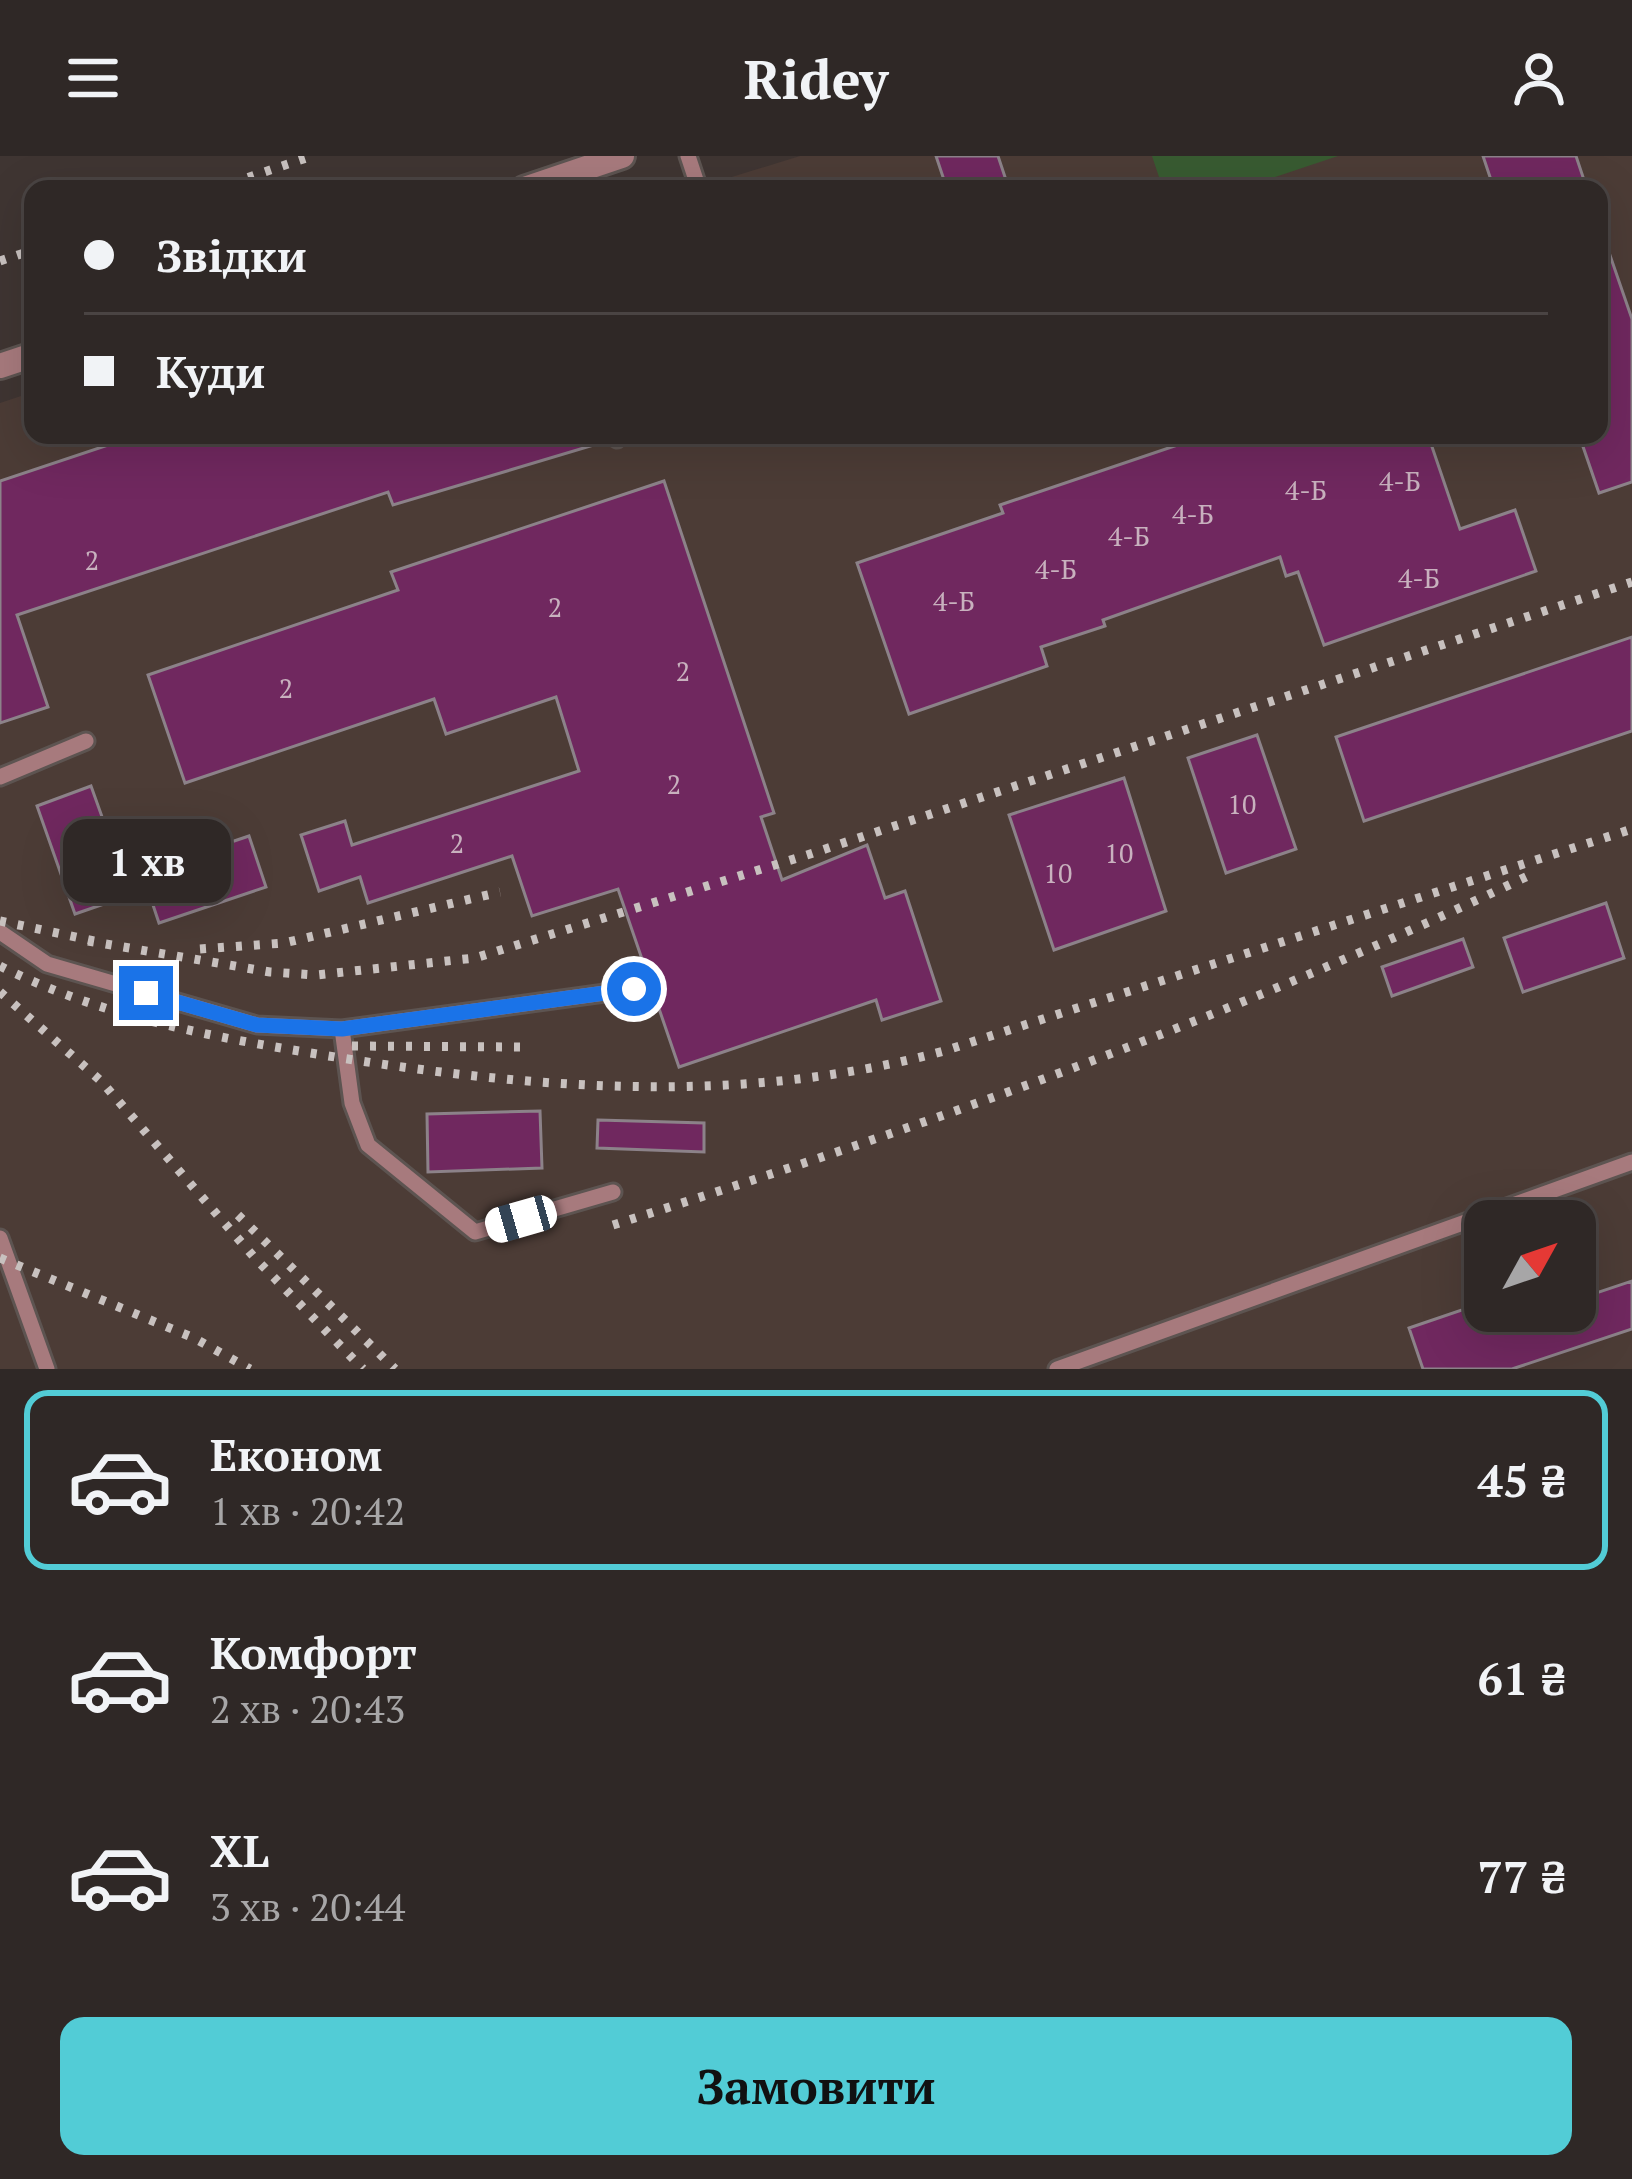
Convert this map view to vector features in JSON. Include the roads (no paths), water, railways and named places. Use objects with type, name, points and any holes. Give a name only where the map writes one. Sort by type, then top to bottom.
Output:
[{"type":"street","points":[[554,180],[622,156]]},
{"type":"lane","points":[[0,777],[86,741]]},
{"type":"lane","points":[[0,932],[47,964],[257,1025],[342,1029],[634,989]]},
{"type":"lane","points":[[342,1029],[352,1103],[368,1145],[476,1232],[614,1192]]},
{"type":"lane","points":[[1057,1369],[1632,1162]]},
{"type":"lane","points":[[0,1238],[47,1369]]},
{"type":"railway","points":[[241,180],[312,156]]},
{"type":"railway","points":[[0,261],[24,253]]},
{"type":"railway","points":[[88,941],[270,972],[316,975],[475,958],[807,855],[1632,582]]},
{"type":"railway","points":[[0,966],[81,1000],[164,1024],[411,1068],[640,1087],[792,1080],[944,1051],[1632,829]]},
{"type":"railway","points":[[613,1225],[1079,1066],[1308,975],[1532,874]]},
{"type":"railway","points":[[200,949],[284,943],[500,892]]},
{"type":"railway","points":[[0,921],[104,943]]},
{"type":"railway","points":[[0,992],[101,1081],[254,1257],[363,1369]]},
{"type":"railway","points":[[352,1046],[522,1047]]},
{"type":"railway","points":[[238,1215],[395,1369]]},
{"type":"railway","points":[[0,1258],[194,1338],[250,1369]]}]
